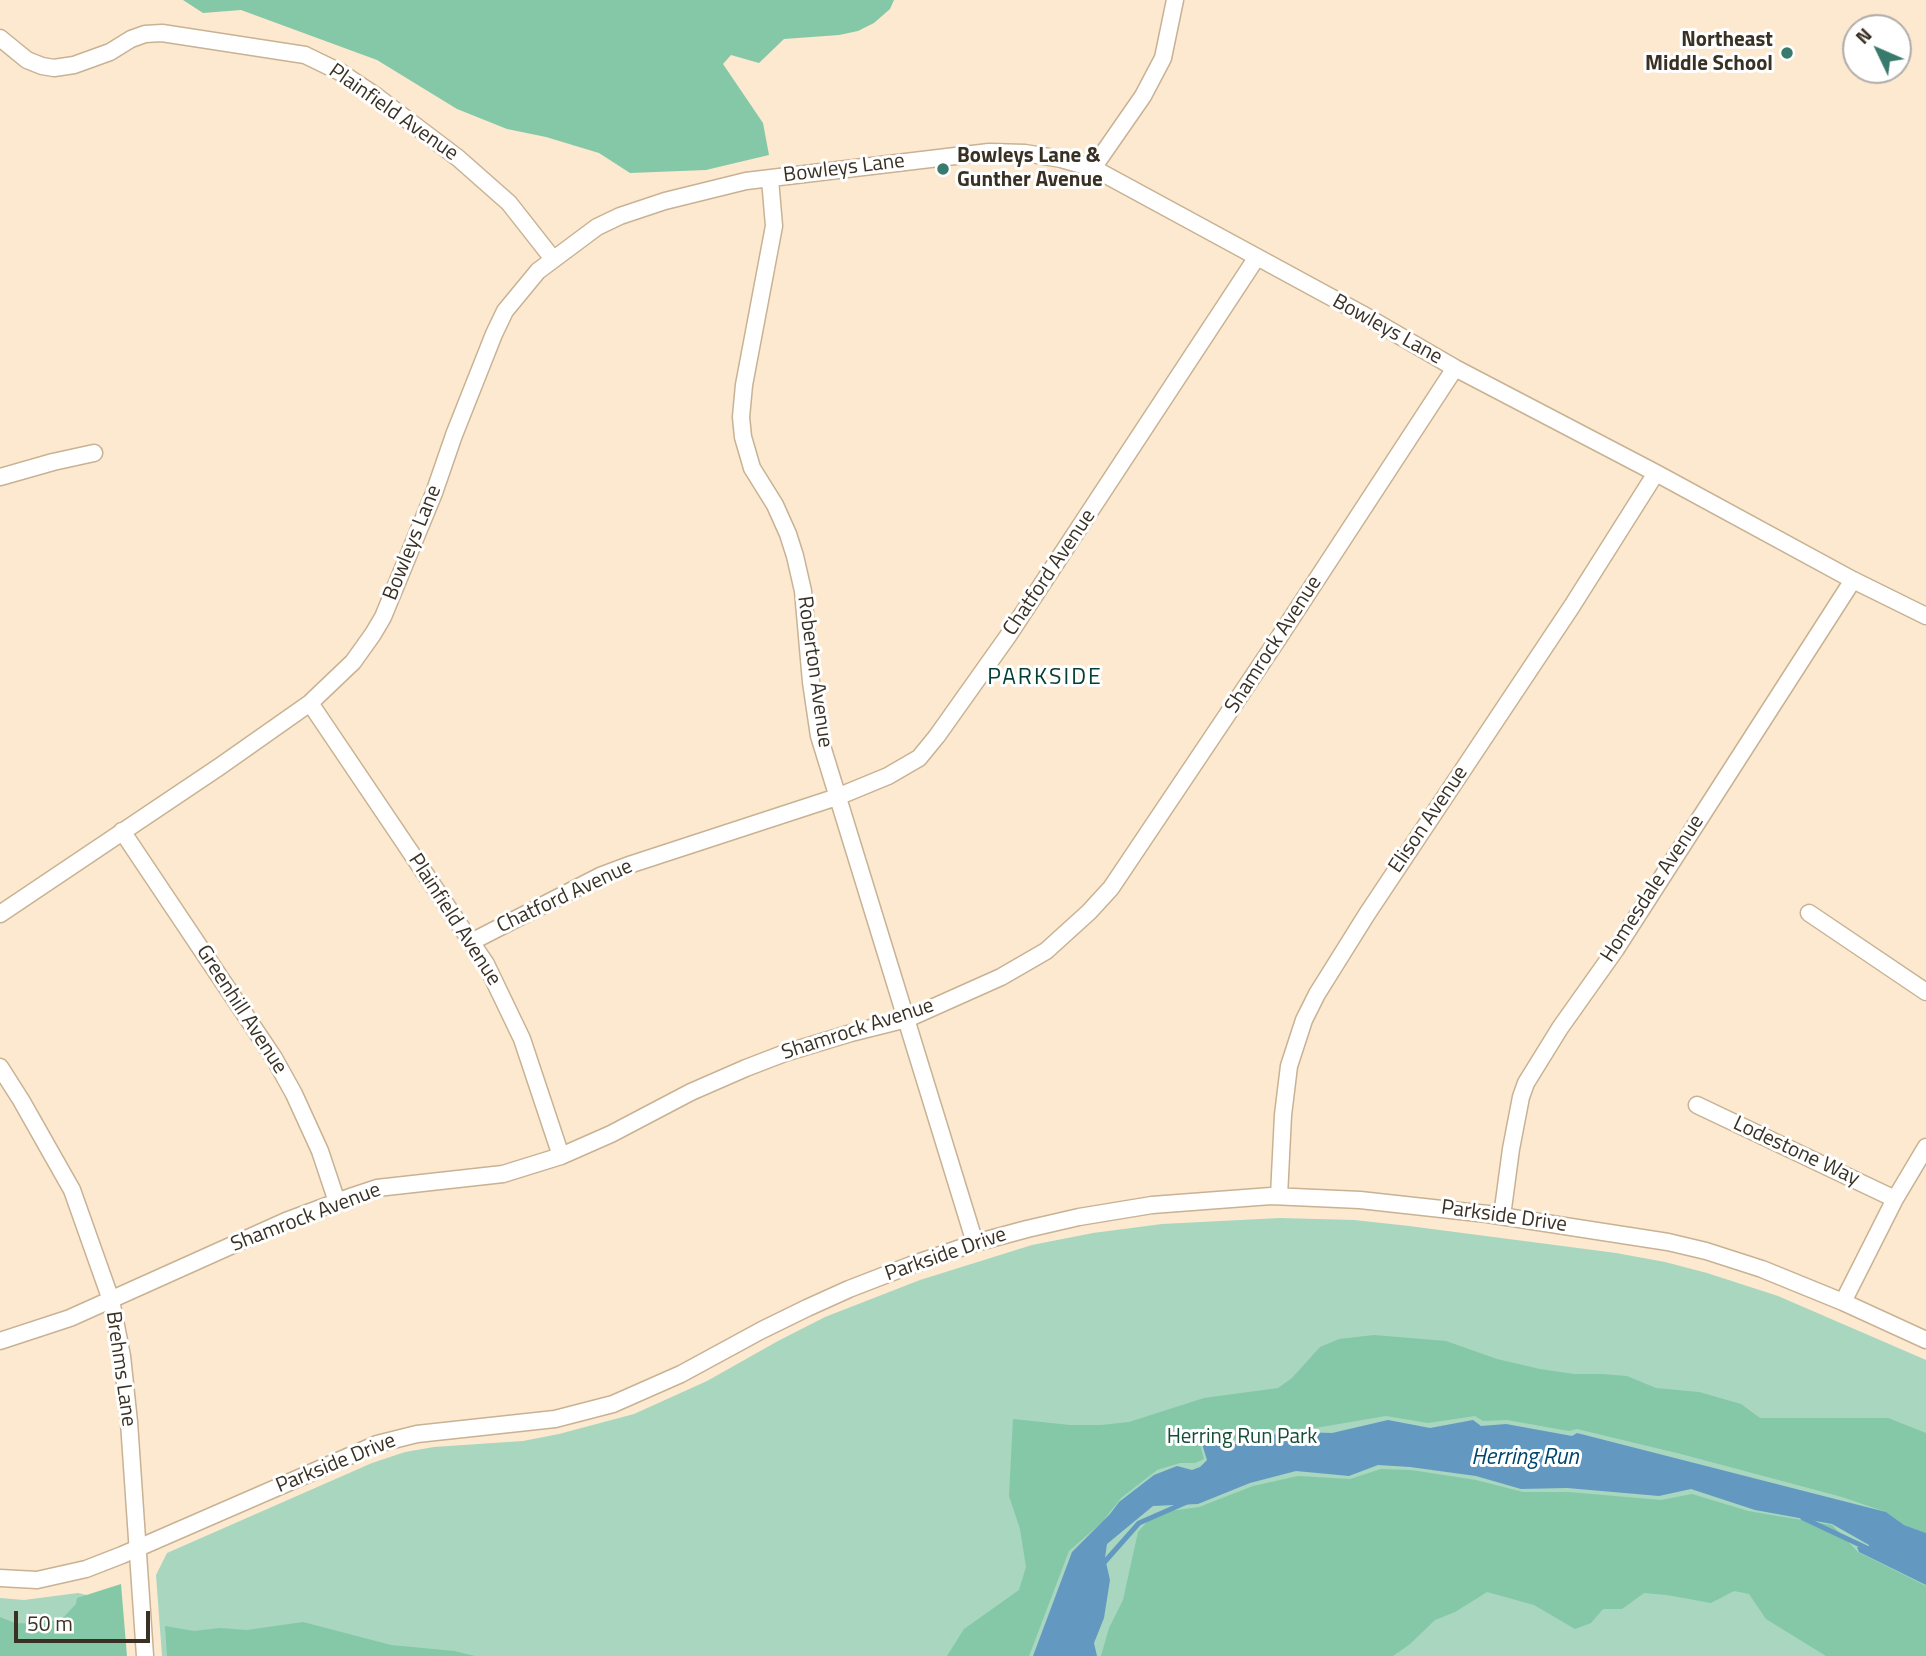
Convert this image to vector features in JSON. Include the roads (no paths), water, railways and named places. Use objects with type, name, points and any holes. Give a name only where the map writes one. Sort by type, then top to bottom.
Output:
[{"type":"street","points":[[1093,168],[1143,96],[1163,58],[1175,0]]},
{"type":"street","name":"Plainfield Avenue","points":[[0,38],[27,60],[54,68],[74,65],[110,52],[145,34],[162,33],[305,55],[340,72],[376,96],[468,167],[509,203],[553,259]]},
{"type":"street","name":"Bowleys Lane","points":[[0,914],[310,703],[353,662],[383,617],[434,493],[494,334],[505,311],[538,271],[597,227],[620,216],[664,201],[746,181],[989,152],[1025,153],[1062,159],[1093,168],[1455,368],[1853,580],[1926,616]]},
{"type":"street","name":"Roberton Avenue","points":[[771,179],[774,226],[744,385],[741,417],[747,453],[752,468],[775,505],[795,556],[803,591],[819,736],[975,1242]]},
{"type":"street","name":"Chatford Avenue","points":[[471,942],[600,876],[837,797],[919,758],[1008,636],[1256,257]]},
{"type":"street","name":"Shamrock Avenue","points":[[0,1341],[70,1318],[286,1221],[376,1188],[503,1174],[561,1156],[746,1068],[811,1045],[907,1019],[1001,977],[1045,951],[1090,912],[1111,888],[1455,368]]},
{"type":"street","points":[[0,477],[94,453]]},
{"type":"street","name":"Elison Avenue","points":[[1279,1196],[1283,1115],[1289,1066],[1304,1020],[1317,994],[1367,914],[1572,606],[1656,473]]},
{"type":"street","name":"Homesdale Avenue","points":[[1502,1216],[1517,1115],[1527,1083],[1560,1028],[1616,949],[1853,580]]},
{"type":"street","name":"Plainfield Avenue","points":[[310,703],[486,964],[522,1039],[561,1156]]},
{"type":"street","name":"Greenhill Avenue","points":[[122,831],[274,1058],[320,1151],[337,1202]]},
{"type":"street","points":[[1809,913],[1926,992]]},
{"type":"street","name":"Brehms Lane","points":[[0,1067],[22,1100],[72,1190],[111,1300],[122,1356],[144,1651]]},
{"type":"street","name":"Lodestone Way","points":[[1697,1105],[1895,1199]]},
{"type":"street","points":[[1843,1302],[1895,1199],[1926,1147]]},
{"type":"street","name":"Parkside Drive","points":[[0,1578],[37,1580],[86,1569],[377,1444],[417,1434],[555,1419],[613,1404],[681,1374],[762,1330],[839,1293],[975,1242],[1079,1217],[1152,1205],[1279,1196],[1360,1200],[1446,1208],[1668,1242],[1762,1269],[1926,1340]]},
{"type":"water","name":"Herring Run","points":[[1388,1420],[1430,1428],[1473,1420],[1481,1426],[1506,1424],[1572,1436],[1577,1433],[1886,1512],[1904,1525],[1926,1533],[1926,1585],[1859,1552],[1857,1547],[1868,1548],[1869,1545],[1832,1524],[1755,1510],[1691,1489],[1659,1496],[1567,1488],[1521,1489],[1476,1476],[1378,1465],[1349,1476],[1296,1471],[1250,1483],[1198,1504],[1153,1506],[1107,1544],[1105,1558],[1110,1580],[1104,1618],[1094,1643],[1097,1656],[1033,1656],[1072,1552],[1119,1502],[1154,1475],[1177,1466],[1192,1470],[1200,1467],[1207,1460],[1202,1444],[1239,1444],[1260,1436],[1295,1432],[1332,1433]]},
{"type":"waterway","name":"Herring Run","points":[[1101,1566],[1139,1523],[1187,1502]]},
{"type":"waterway","name":"Herring Run","points":[[1803,1518],[1873,1551]]},
{"type":"place","name":"Northeast Middle School","points":[[1787,53]]},
{"type":"place","name":"Bowleys Lane & Gunther Avenue","points":[[943,169]]},
{"type":"district","name":"PARKSIDE","points":[[1045,678]]},
{"type":"park label","name":"Herring Run Park","points":[[1242,1438]]}]
